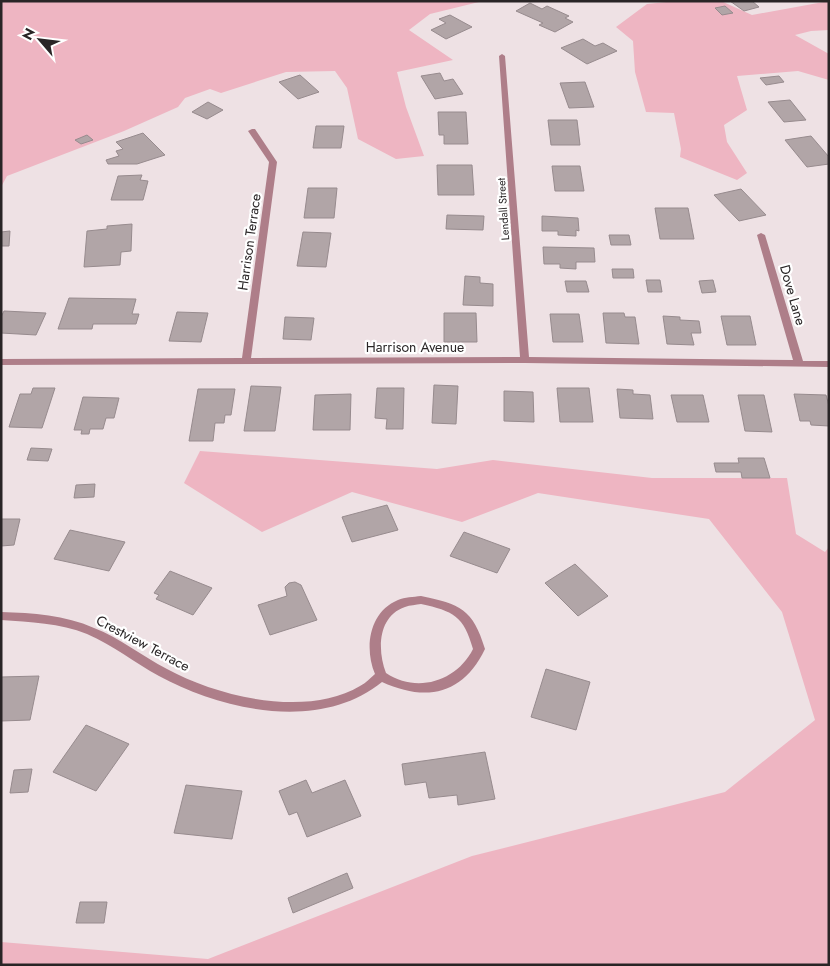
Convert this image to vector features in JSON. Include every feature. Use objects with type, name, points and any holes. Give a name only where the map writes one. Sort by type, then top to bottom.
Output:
[{"type":"street","name":"Lendall Street","points":[[502,56],[525,360]]},
{"type":"street","name":"Harrison Terrace","points":[[246,362],[273,162],[252,132]]},
{"type":"street","name":"Dove Lane","points":[[761,235],[799,364]]},
{"type":"street","name":"Harrison Avenue","points":[[1,362],[525,360],[829,364]]},
{"type":"street","points":[[421,600],[442,604],[456,610],[468,619],[476,634],[479,649],[473,661],[461,674],[439,685],[420,688],[404,687],[382,676],[378,666],[374,641],[377,628],[386,615],[399,604],[421,600]]},
{"type":"street","name":"Crestview Terrace","points":[[1,616],[40,618],[90,630],[131,652],[172,678],[220,696],[269,707],[322,705],[364,690],[382,676]]},
{"type":"shaded area","points":[[1,1],[483,1],[430,14],[409,30],[453,60],[397,72],[406,107],[424,156],[396,159],[358,139],[347,88],[335,71],[286,72],[221,93],[210,89],[185,98],[178,107],[124,131],[7,176],[1,187]]},
{"type":"shaded area","points":[[676,1],[721,1],[752,15],[829,1],[829,30],[811,31],[795,35],[829,54],[829,80],[798,71],[737,76],[747,110],[724,125],[727,142],[747,173],[737,180],[680,157],[681,149],[674,113],[646,112],[635,72],[633,41],[616,27],[647,4]]},
{"type":"shaded area","points":[[200,451],[437,469],[493,460],[652,478],[787,478],[796,534],[825,552],[829,547],[829,965],[1,965],[1,942],[208,959],[472,856],[725,792],[815,720],[782,612],[709,519],[538,493],[462,522],[352,492],[262,532],[184,483]]},
{"type":"building","points":[[730,1],[752,1],[759,7],[744,11]]},
{"type":"building","points":[[530,3],[542,9],[547,6],[569,16],[565,18],[573,22],[555,32],[539,25],[543,23],[516,11]]},
{"type":"building","points":[[725,6],[733,13],[722,15],[715,8]]},
{"type":"building","points":[[450,15],[472,27],[446,39],[431,30],[446,23],[439,19]]},
{"type":"building","points":[[583,39],[595,46],[603,43],[617,51],[587,64],[561,48]]},
{"type":"building","points":[[440,73],[444,81],[453,79],[463,94],[435,99],[421,76]]},
{"type":"building","points":[[300,75],[319,92],[298,99],[279,82]]},
{"type":"building","points":[[779,76],[784,82],[766,85],[760,78]]},
{"type":"building","points":[[585,82],[594,107],[569,108],[560,83]]},
{"type":"building","points":[[790,100],[806,120],[784,122],[768,102]]},
{"type":"building","points":[[208,102],[223,110],[207,119],[192,112]]},
{"type":"building","points":[[438,112],[466,112],[468,144],[444,144],[444,135],[439,135]]},
{"type":"building","points":[[548,120],[577,120],[580,145],[551,145]]},
{"type":"building","points":[[316,126],[344,126],[341,148],[313,148]]},
{"type":"building","points":[[143,133],[165,155],[137,164],[108,164],[106,160],[119,156],[116,151],[123,149],[116,142]]},
{"type":"building","points":[[87,135],[93,140],[81,144],[75,140]]},
{"type":"building","points":[[811,136],[829,157],[829,164],[807,167],[785,140]]},
{"type":"building","points":[[437,165],[472,165],[474,195],[438,195]]},
{"type":"building","points":[[552,166],[580,166],[584,191],[555,191]]},
{"type":"building","points":[[142,175],[140,180],[148,181],[143,200],[111,200],[118,176]]},
{"type":"building","points":[[308,188],[337,188],[334,218],[304,218]]},
{"type":"building","points":[[741,189],[766,215],[739,221],[714,195]]},
{"type":"building","points":[[655,208],[688,208],[694,239],[660,239]]},
{"type":"building","points":[[447,215],[484,216],[483,230],[446,229]]},
{"type":"building","points":[[542,216],[578,218],[579,231],[576,230],[576,236],[558,235],[558,231],[542,231]]},
{"type":"building","points":[[132,224],[131,251],[121,252],[120,265],[84,267],[87,231],[107,229],[107,226]]},
{"type":"building","points":[[10,231],[9,246],[1,246],[1,232]]},
{"type":"building","points":[[303,232],[331,233],[326,267],[297,266]]},
{"type":"building","points":[[609,235],[629,235],[631,245],[611,245]]},
{"type":"building","points":[[543,247],[594,248],[595,262],[576,262],[576,269],[560,268],[560,264],[544,264]]},
{"type":"building","points":[[612,269],[633,269],[634,278],[613,278]]},
{"type":"building","points":[[465,276],[480,277],[480,283],[493,284],[493,306],[463,305]]},
{"type":"building","points":[[646,280],[660,280],[662,292],[648,292]]},
{"type":"building","points":[[713,280],[716,292],[702,293],[699,281]]},
{"type":"building","points":[[565,281],[586,281],[589,292],[567,292]]},
{"type":"building","points":[[69,298],[136,299],[132,314],[139,314],[136,324],[93,324],[92,329],[58,329]]},
{"type":"building","points":[[4,311],[46,313],[36,335],[1,333],[1,317]]},
{"type":"building","points":[[177,312],[208,313],[201,342],[169,341]]},
{"type":"building","points":[[444,313],[476,313],[477,342],[444,342]]},
{"type":"building","points":[[603,313],[624,313],[625,317],[635,317],[639,344],[606,343]]},
{"type":"building","points":[[550,314],[579,314],[583,342],[553,342]]},
{"type":"building","points":[[663,316],[680,317],[680,320],[699,321],[701,333],[691,333],[694,345],[667,344]]},
{"type":"building","points":[[721,316],[750,316],[756,345],[727,345]]},
{"type":"building","points":[[285,317],[314,318],[311,340],[283,339]]},
{"type":"building","points":[[434,385],[458,386],[456,424],[432,423]]},
{"type":"building","points":[[251,386],[281,387],[275,431],[244,431]]},
{"type":"building","points":[[33,388],[55,388],[42,428],[9,427],[20,394],[31,394]]},
{"type":"building","points":[[377,388],[404,388],[403,429],[386,429],[387,419],[375,418]]},
{"type":"building","points":[[557,388],[589,388],[593,422],[560,422]]},
{"type":"building","points":[[198,389],[235,389],[231,415],[225,415],[224,423],[215,423],[213,441],[189,441]]},
{"type":"building","points":[[617,389],[633,390],[633,394],[650,395],[653,419],[620,418]]},
{"type":"building","points":[[504,391],[533,392],[534,422],[504,421]]},
{"type":"building","points":[[351,394],[350,430],[313,430],[315,395]]},
{"type":"building","points":[[794,394],[826,395],[829,406],[829,426],[811,425],[810,421],[800,421]]},
{"type":"building","points":[[671,395],[703,395],[709,422],[677,422]]},
{"type":"building","points":[[738,395],[764,395],[772,432],[745,431]]},
{"type":"building","points":[[83,397],[119,398],[114,418],[106,418],[103,429],[90,429],[89,434],[81,434],[82,430],[74,430]]},
{"type":"building","points":[[31,448],[52,449],[48,461],[27,460]]},
{"type":"building","points":[[738,458],[764,458],[770,478],[742,478],[741,472],[716,472],[714,463],[739,463]]},
{"type":"building","points":[[95,484],[94,497],[74,498],[76,485]]},
{"type":"building","points":[[387,505],[398,530],[352,542],[342,517]]},
{"type":"building","points":[[1,519],[20,519],[14,545],[1,546]]},
{"type":"building","points":[[70,530],[125,542],[109,571],[54,559]]},
{"type":"building","points":[[464,532],[510,549],[497,573],[450,556]]},
{"type":"building","points":[[575,564],[608,596],[578,616],[545,583]]},
{"type":"building","points":[[170,571],[212,588],[193,615],[156,599],[159,595],[154,593]]},
{"type":"building","points":[[295,582],[301,585],[317,620],[270,635],[258,605],[287,596],[285,587],[289,583]]},
{"type":"building","points":[[546,669],[590,682],[576,730],[531,717]]},
{"type":"building","points":[[39,676],[30,720],[1,721],[1,677]]},
{"type":"building","points":[[86,725],[129,744],[96,791],[53,772]]},
{"type":"building","points":[[485,752],[495,799],[458,805],[457,795],[429,798],[426,782],[405,785],[402,764]]},
{"type":"building","points":[[32,769],[28,792],[10,793],[14,770]]},
{"type":"building","points":[[306,780],[312,793],[345,780],[361,816],[307,837],[297,812],[289,815],[279,791]]},
{"type":"building","points":[[186,785],[242,791],[232,839],[174,833]]},
{"type":"building","points":[[347,873],[353,888],[293,913],[288,898]]},
{"type":"building","points":[[80,902],[107,902],[104,923],[76,923]]}]
